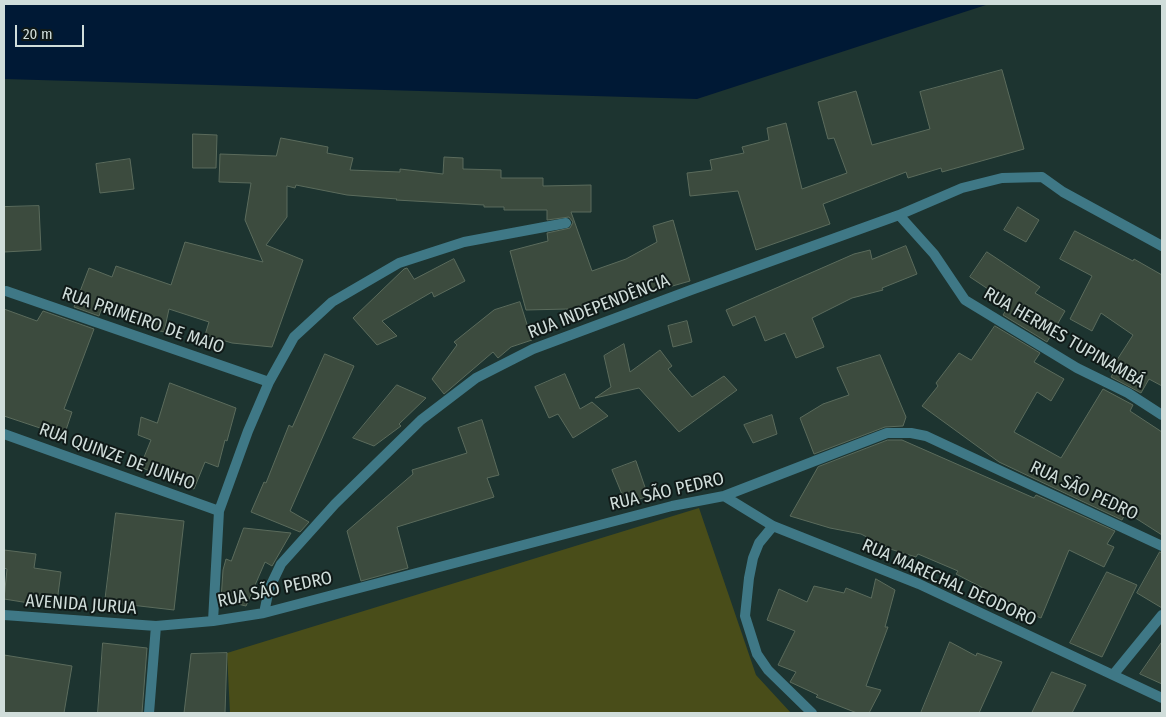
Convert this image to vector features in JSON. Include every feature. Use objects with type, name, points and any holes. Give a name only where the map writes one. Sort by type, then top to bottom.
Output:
[{"type":"street","name":"RUA INDEPENDÊNCIA","points":[[264,613],[269,589],[281,564],[335,504],[421,420],[476,378],[533,349],[899,215],[962,188],[1002,178],[1042,177],[1063,192],[1162,246]]},
{"type":"street","name":"RUA HERMES TUPINAMBÁ","points":[[899,215],[934,254],[965,300],[1077,368],[1128,393],[1162,415]]},
{"type":"street","points":[[213,621],[219,511],[248,431],[269,382],[294,337],[332,302],[399,263],[464,242],[566,223]]},
{"type":"street","name":"RUA PRIMEIRO DE MAIO","points":[[6,291],[269,382]]},
{"type":"street","name":"RUA SÃO PEDRO","points":[[156,626],[213,621],[264,613],[672,506],[724,496],[887,433],[911,433],[926,436],[1162,546]]},
{"type":"street","name":"RUA QUINZE DE JUNHO","points":[[4,434],[219,511]]},
{"type":"street","name":"RUA MARECHAL DEODORO","points":[[724,496],[773,526],[919,584],[1162,698]]},
{"type":"street","points":[[773,526],[759,543],[754,558],[747,592],[745,616],[757,654],[768,670],[812,713]]},
{"type":"street","name":"AVENIDA JURUA","points":[[4,615],[156,626]]},
{"type":"street","points":[[1113,675],[1162,615]]},
{"type":"street","points":[[149,713],[156,626]]},
{"type":"green space","points":[[699,508],[756,675],[791,713],[230,713],[227,653]]},
{"type":"water","points":[[4,4],[989,4],[697,99],[4,79]]},
{"type":"building","points":[[1002,70],[1024,149],[942,172],[941,168],[908,178],[906,172],[823,204],[830,224],[756,250],[738,191],[690,196],[687,173],[712,170],[710,160],[744,153],[742,147],[769,140],[767,128],[786,123],[802,189],[847,173],[834,138],[828,139],[818,102],[856,91],[872,145],[930,129],[920,92]]},
{"type":"building","points":[[193,134],[217,135],[216,168],[193,168]]},
{"type":"building","points":[[281,138],[328,147],[327,153],[353,158],[350,170],[400,172],[400,169],[443,174],[444,157],[463,158],[463,169],[501,170],[501,178],[543,178],[543,186],[591,185],[591,212],[571,212],[592,271],[626,259],[657,242],[653,226],[673,220],[690,281],[669,287],[668,284],[627,298],[624,292],[569,311],[568,309],[526,310],[510,251],[548,241],[547,233],[570,228],[573,222],[569,217],[547,220],[547,210],[504,210],[504,207],[484,207],[484,205],[396,200],[347,195],[296,185],[295,188],[287,186],[287,217],[266,245],[303,260],[272,347],[232,343],[205,335],[209,322],[169,309],[164,332],[133,324],[133,322],[101,310],[99,316],[74,307],[89,268],[112,277],[116,266],[171,285],[185,242],[263,262],[245,220],[251,183],[219,182],[220,154],[276,156]]},
{"type":"building","points":[[130,159],[134,189],[100,193],[96,164]]},
{"type":"building","points":[[39,206],[41,250],[4,252],[4,207]]},
{"type":"building","points":[[1018,207],[1039,220],[1026,242],[1004,230]]},
{"type":"building","points":[[1075,231],[1133,261],[1134,259],[1162,275],[1162,386],[1149,379],[1141,393],[1111,377],[1116,368],[1113,366],[1133,335],[1101,313],[1092,331],[1070,319],[1092,276],[1060,259]]},
{"type":"building","points":[[906,246],[917,274],[882,288],[883,290],[852,298],[812,318],[824,347],[796,358],[785,333],[765,341],[755,316],[733,326],[726,310],[854,254],[870,250],[872,259]]},
{"type":"building","points":[[987,252],[1040,287],[1035,293],[1065,311],[1047,342],[1003,315],[1006,310],[992,301],[997,295],[970,277]]},
{"type":"building","points":[[454,259],[465,281],[434,297],[432,292],[382,321],[397,336],[377,345],[353,318],[404,269],[407,268],[414,279]]},
{"type":"building","points":[[520,302],[532,340],[511,347],[498,358],[493,352],[444,394],[432,379],[457,345],[454,342],[494,310]]},
{"type":"building","points":[[4,309],[37,321],[43,311],[94,329],[64,409],[72,412],[64,436],[4,416]]},
{"type":"building","points":[[687,321],[692,342],[673,347],[668,326]]},
{"type":"building","points":[[995,326],[1040,353],[1034,362],[1064,379],[1051,401],[1037,392],[1014,432],[1061,458],[1103,389],[1133,405],[1130,411],[1162,432],[1162,535],[1126,512],[1122,520],[999,462],[922,406],[938,386],[936,383],[959,353],[971,360]]},
{"type":"building","points":[[624,344],[630,372],[660,350],[672,366],[668,369],[692,397],[724,376],[737,390],[679,432],[639,388],[595,398],[611,387],[604,356]]},
{"type":"building","points":[[325,354],[354,366],[290,511],[309,522],[300,532],[251,512],[264,482],[266,483],[289,425],[292,427]]},
{"type":"building","points":[[880,355],[906,417],[903,426],[885,427],[814,454],[800,418],[823,404],[849,395],[837,368]]},
{"type":"building","points":[[565,374],[580,409],[592,402],[608,416],[573,438],[558,414],[549,418],[535,387]]},
{"type":"building","points":[[170,383],[236,408],[218,467],[205,462],[194,489],[140,467],[151,440],[138,435],[141,417],[157,423]]},
{"type":"building","points":[[397,385],[426,398],[399,424],[401,426],[374,446],[353,438]]},
{"type":"building","points":[[772,415],[777,434],[753,443],[744,425]]},
{"type":"building","points":[[482,420],[499,475],[487,478],[494,497],[397,527],[408,568],[361,581],[347,531],[413,474],[412,470],[467,453],[458,428]]},
{"type":"building","points":[[888,440],[902,440],[1034,498],[1036,495],[1115,531],[1107,544],[1114,547],[1104,567],[1069,550],[1041,618],[1009,605],[1010,602],[956,574],[958,571],[918,554],[916,557],[890,549],[861,534],[830,528],[790,516],[818,467]]},
{"type":"building","points":[[636,461],[648,496],[626,504],[612,470]]},
{"type":"building","points":[[116,513],[184,521],[174,610],[105,602]]},
{"type":"building","points":[[244,528],[291,533],[272,566],[265,562],[246,606],[221,600],[223,570],[226,559],[231,561]]},
{"type":"building","points":[[4,550],[36,554],[34,568],[61,572],[57,602],[30,599],[29,603],[4,599],[7,569],[4,568]]},
{"type":"building","points":[[1160,552],[1162,553],[1162,608],[1137,593]]},
{"type":"building","points":[[1107,572],[1137,585],[1102,657],[1070,643]]},
{"type":"building","points":[[876,579],[895,590],[885,627],[888,627],[866,686],[881,690],[869,713],[857,713],[816,697],[818,695],[790,682],[796,672],[778,665],[795,631],[767,620],[779,589],[807,602],[814,586],[844,593],[846,588],[871,598]]},
{"type":"building","points":[[950,642],[976,656],[977,653],[1002,662],[979,713],[921,713]]},
{"type":"building","points":[[1162,642],[1162,684],[1140,674]]},
{"type":"building","points":[[103,643],[147,648],[142,713],[98,713]]},
{"type":"building","points":[[227,653],[225,713],[184,713],[191,654]]},
{"type":"building","points":[[4,655],[72,666],[64,713],[4,713]]},
{"type":"building","points":[[1052,672],[1086,685],[1072,713],[1032,713]]}]
